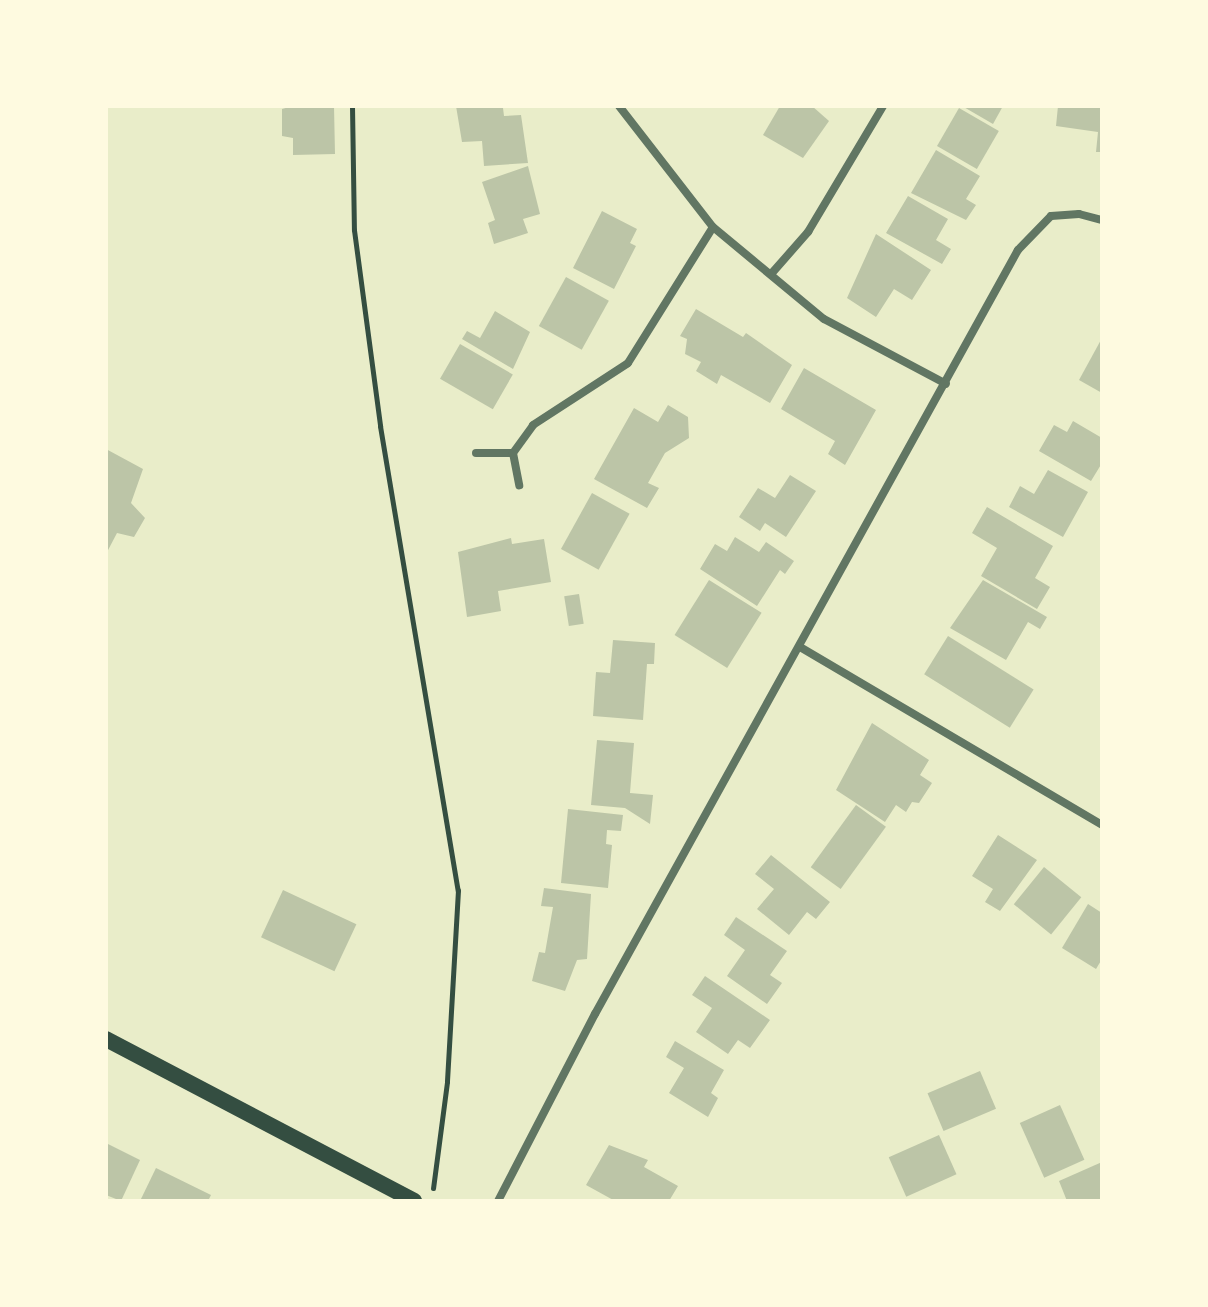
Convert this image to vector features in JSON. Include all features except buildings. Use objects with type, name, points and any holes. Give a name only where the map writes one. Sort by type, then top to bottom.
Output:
[{"type":"main road","points":[[106,1039],[414,1201]]},
{"type":"street","points":[[619,106],[713,227],[824,319],[946,384]]},
{"type":"street","points":[[772,273],[808,232],[883,106]]},
{"type":"street","points":[[498,1201],[1018,250],[1051,216],[1079,214],[1102,220]]},
{"type":"street","points":[[519,485],[513,453],[533,425],[628,363],[713,227]]},
{"type":"street","points":[[476,453],[513,453]]},
{"type":"street","points":[[800,647],[1102,825]]},
{"type":"path","points":[[352,106],[354,230],[380,426],[458,890],[447,1082],[431,1201]]}]
